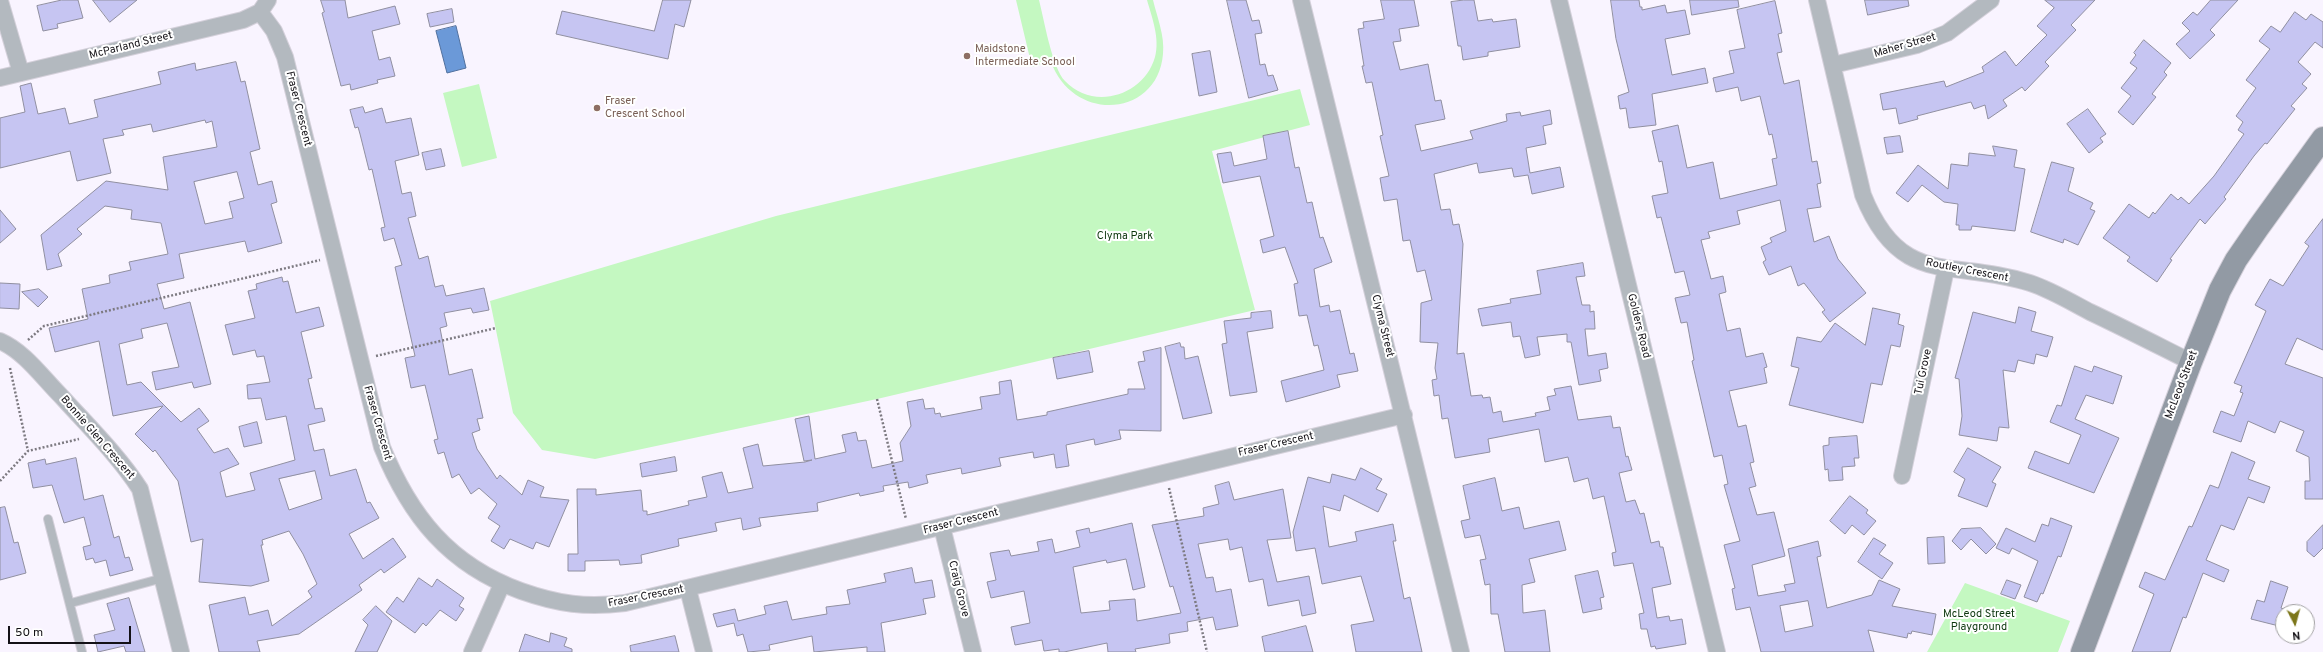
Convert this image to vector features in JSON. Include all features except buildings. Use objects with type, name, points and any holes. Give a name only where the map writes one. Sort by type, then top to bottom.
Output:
[{"type":"street","name":"Clyma Street","points":[[1301,0],[1461,652]]},
{"type":"street","name":"Golders Road","points":[[1559,0],[1717,652]]},
{"type":"street","name":"Routley Crescent","points":[[1816,0],[1833,65],[1863,195],[1872,218],[1887,239],[1908,256],[1926,264],[1946,269],[2030,283],[2191,362]]},
{"type":"street","name":"Maher Street","points":[[1833,65],[1917,44],[1947,33],[1991,0]]},
{"type":"street","points":[[0,1],[21,72]]},
{"type":"street","name":"Fraser Crescent","points":[[264,6],[285,57],[382,447],[403,492],[419,517],[454,555],[477,571],[502,584],[543,598],[579,606],[625,603],[1404,415]]},
{"type":"street","name":"McParland Street","points":[[0,78],[242,20],[264,6]]},
{"type":"street","name":"McLeod Street","points":[[2082,652],[2191,362],[2220,290],[2236,260],[2323,138]]},
{"type":"street","name":"Tui Grove","points":[[1902,476],[1946,269]]},
{"type":"street","name":"Bonnie Glen Crescent","points":[[7,345],[97,435],[130,473],[140,489],[181,652]]},
{"type":"street","name":"Craig Grove","points":[[942,527],[973,652]]},
{"type":"street","points":[[472,652],[502,584]]},
{"type":"street","points":[[688,589],[704,652]]},
{"type":"lane","points":[[48,519],[71,603],[82,652]]},
{"type":"lane","points":[[71,603],[163,578]]},
{"type":"path","points":[[28,451],[7,345],[44,326],[334,256]]},
{"type":"path","points":[[360,360],[496,328]]},
{"type":"path","points":[[876,399],[910,534]]},
{"type":"path","points":[[0,481],[28,451],[97,435]]},
{"type":"path","points":[[1166,472],[1207,652]]},
{"type":"green space","points":[[1016,0],[1039,0],[1052,55],[1060,75],[1065,81],[1076,90],[1089,95],[1103,97],[1116,95],[1129,90],[1140,81],[1149,70],[1155,57],[1157,43],[1155,28],[1147,0],[1153,0],[1163,40],[1163,54],[1158,75],[1147,91],[1131,101],[1114,105],[1095,103],[1078,96],[1062,82],[1051,62],[1032,67]]},
{"type":"green space","points":[[479,84],[497,158],[462,167],[443,93]]},
{"type":"green space","name":"Clyma Park","points":[[1300,89],[1310,125],[1212,151],[1255,310],[877,399],[595,459],[542,450],[513,413],[490,301],[776,216]]},
{"type":"green space","name":"McLeod Street Playground","points":[[1965,583],[2070,621],[2058,652],[1927,652]]},
{"type":"water","points":[[456,26],[466,68],[447,73],[436,31]]},
{"type":"place","name":"Maidstone Intermediate School","points":[[967,56]]},
{"type":"place","name":"Fraser Crescent School","points":[[597,108]]}]
